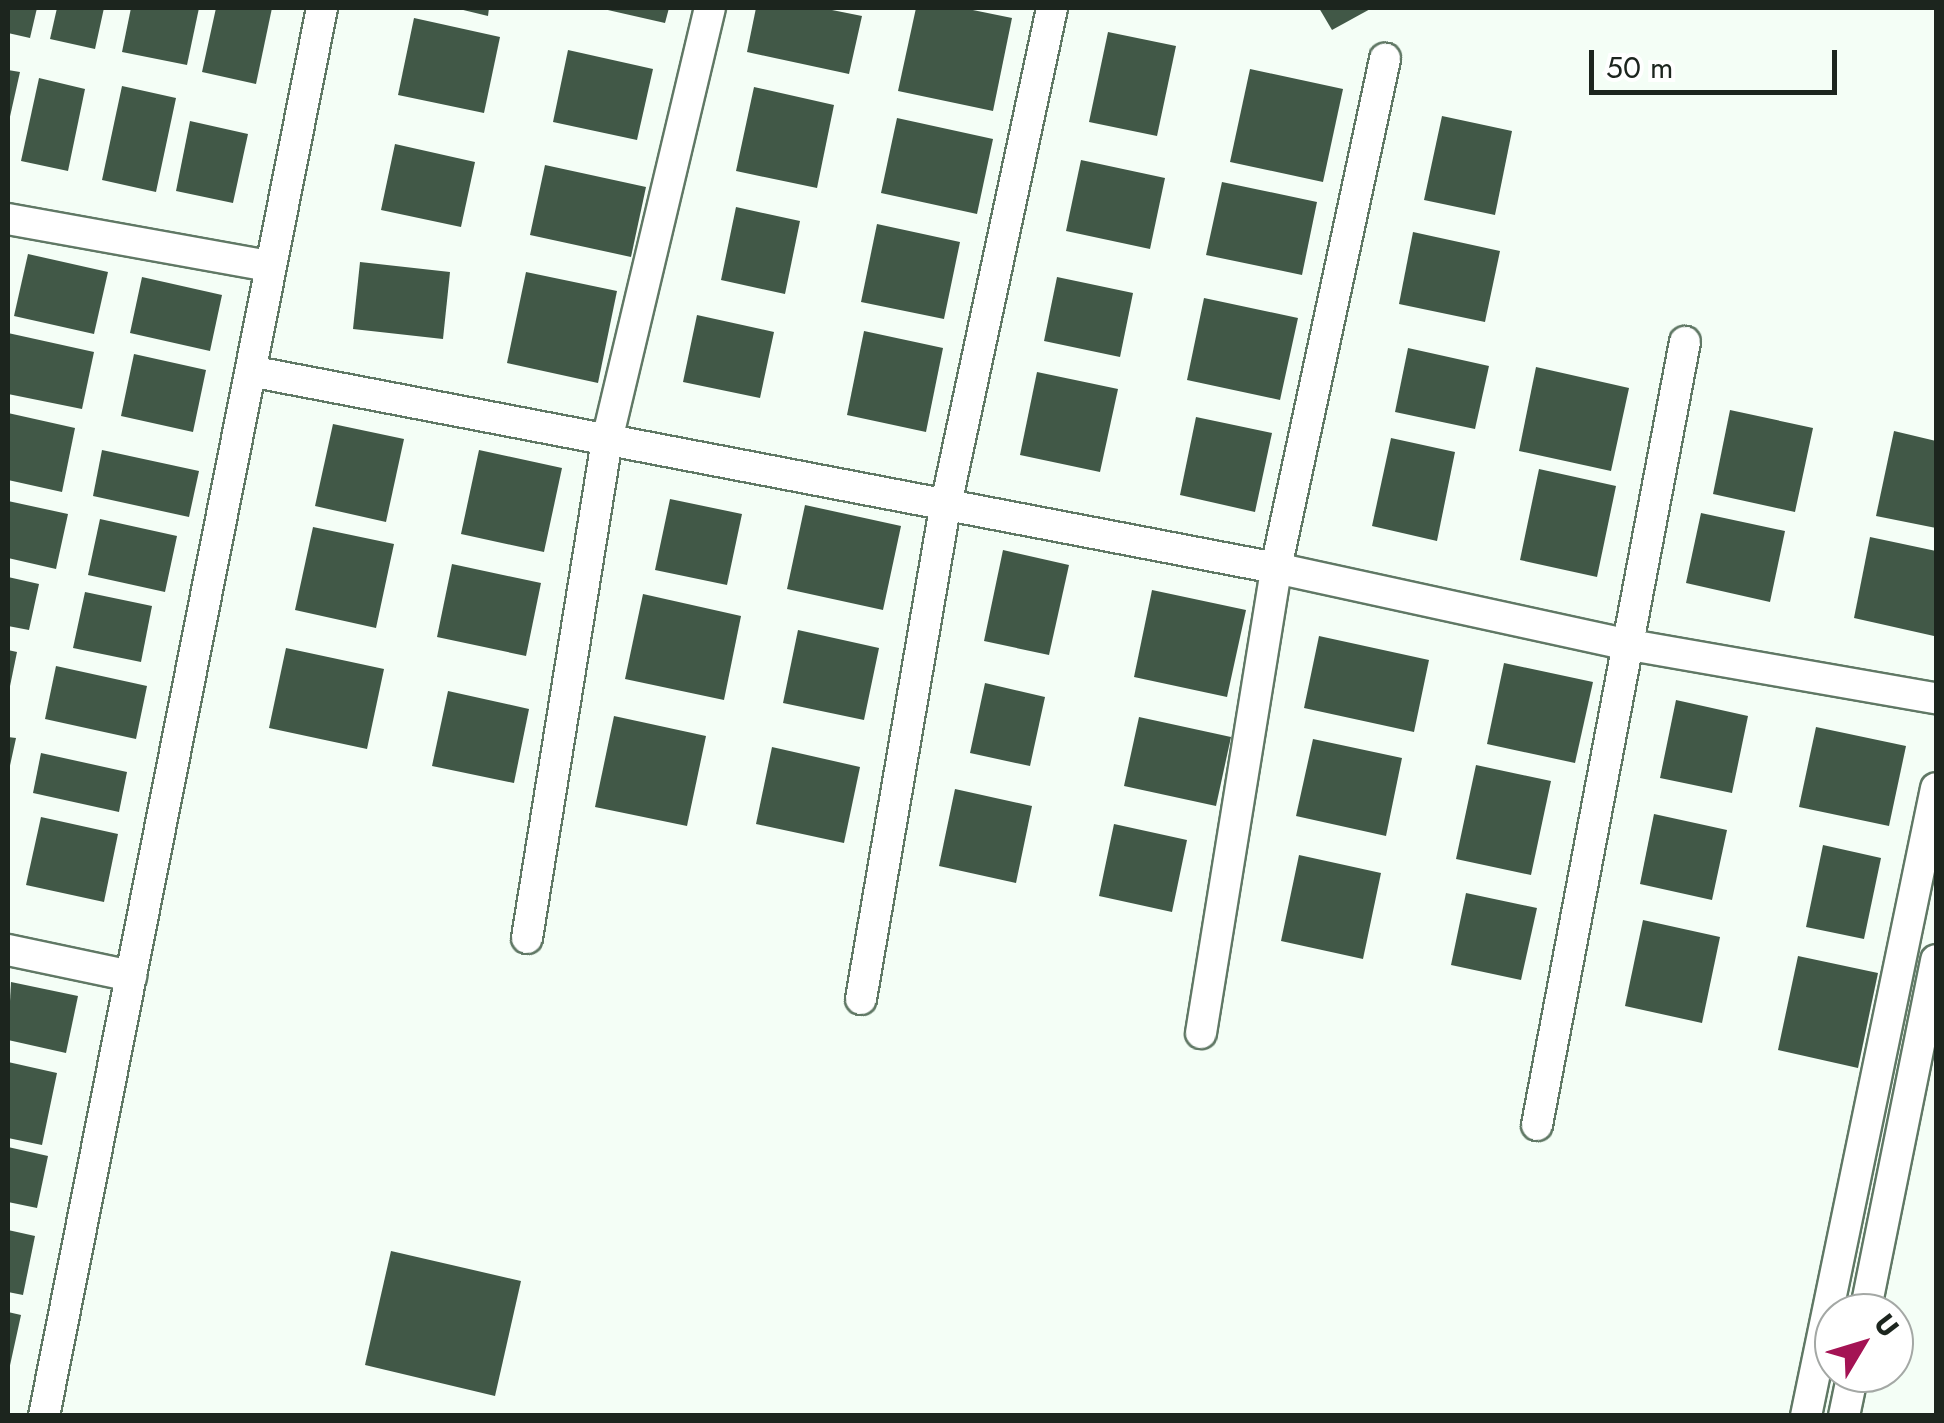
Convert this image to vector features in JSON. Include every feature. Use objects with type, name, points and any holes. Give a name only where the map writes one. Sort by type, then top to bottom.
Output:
[{"type":"street","points":[[44,1416],[191,652],[255,372],[268,266],[322,8]]},
{"type":"street","points":[[527,938],[607,440],[710,8]]},
{"type":"street","points":[[861,999],[945,509],[1052,8]]},
{"type":"street","points":[[1201,1032],[1276,568],[1385,58]]},
{"type":"street","points":[[8,219],[268,266]]},
{"type":"street","points":[[1538,1124],[1684,342]]},
{"type":"street","points":[[255,372],[945,509],[1276,568],[1625,644],[1936,698]]},
{"type":"street","points":[[1806,1416],[1936,788]]},
{"type":"street","points":[[8,950],[131,976]]},
{"type":"street","points":[[1869,1293],[1936,960]]},
{"type":"building","points":[[8,8],[37,8],[30,38],[8,33]]},
{"type":"building","points":[[57,8],[104,8],[95,49],[50,39]]},
{"type":"building","points":[[131,8],[199,8],[187,65],[122,52]]},
{"type":"building","points":[[216,8],[272,8],[256,84],[202,72]]},
{"type":"building","points":[[455,8],[489,8],[488,16]]},
{"type":"building","points":[[599,8],[669,8],[665,23]]},
{"type":"building","points":[[756,8],[822,8],[862,16],[849,74],[747,52]]},
{"type":"building","points":[[916,8],[963,8],[1012,18],[993,111],[898,91]]},
{"type":"building","points":[[1319,8],[1372,8],[1332,30]]},
{"type":"building","points":[[414,18],[500,37],[484,113],[398,95]]},
{"type":"building","points":[[1108,32],[1176,46],[1157,136],[1089,122]]},
{"type":"building","points":[[568,50],[653,69],[637,140],[553,122]]},
{"type":"building","points":[[1250,69],[1343,89],[1323,182],[1230,162]]},
{"type":"building","points":[[8,70],[20,72],[9,121],[8,121]]},
{"type":"building","points":[[39,78],[85,89],[68,171],[21,161]]},
{"type":"building","points":[[122,86],[176,98],[156,192],[102,180]]},
{"type":"building","points":[[754,87],[834,105],[817,188],[736,171]]},
{"type":"building","points":[[1442,116],[1512,131],[1495,215],[1424,200]]},
{"type":"building","points":[[897,118],[993,139],[977,214],[881,193]]},
{"type":"building","points":[[190,121],[248,134],[233,203],[176,191]]},
{"type":"building","points":[[395,144],[475,162],[461,227],[381,210]]},
{"type":"building","points":[[1081,160],[1165,178],[1150,249],[1066,231]]},
{"type":"building","points":[[545,165],[646,187],[631,257],[530,235]]},
{"type":"building","points":[[1222,182],[1317,202],[1302,275],[1206,255]]},
{"type":"building","points":[[736,207],[800,221],[785,294],[721,280]]},
{"type":"building","points":[[877,224],[960,242],[944,319],[861,302]]},
{"type":"building","points":[[1413,232],[1500,251],[1485,322],[1399,304]]},
{"type":"building","points":[[28,254],[108,272],[94,334],[14,316]]},
{"type":"building","points":[[360,262],[450,272],[443,339],[353,329]]},
{"type":"building","points":[[526,272],[617,291],[598,383],[507,363]]},
{"type":"building","points":[[142,277],[222,295],[210,351],[130,333]]},
{"type":"building","points":[[1057,277],[1133,293],[1120,357],[1044,341]]},
{"type":"building","points":[[1204,298],[1298,318],[1280,400],[1187,380]]},
{"type":"building","points":[[697,315],[774,332],[760,398],[683,382]]},
{"type":"building","points":[[864,331],[943,348],[926,432],[847,415]]},
{"type":"building","points":[[8,333],[94,352],[82,409],[8,394]]},
{"type":"building","points":[[1408,348],[1489,366],[1475,429],[1395,412]]},
{"type":"building","points":[[134,354],[206,370],[193,432],[121,416]]},
{"type":"building","points":[[1536,367],[1629,388],[1611,471],[1519,451]]},
{"type":"building","points":[[1037,372],[1118,389],[1100,472],[1020,455]]},
{"type":"building","points":[[1730,410],[1813,428],[1795,512],[1713,494]]},
{"type":"building","points":[[8,413],[75,428],[62,492],[8,480]]},
{"type":"building","points":[[1196,417],[1272,433],[1255,512],[1180,495]]},
{"type":"building","points":[[333,424],[404,439],[386,522],[315,506]]},
{"type":"building","points":[[1894,431],[1936,441],[1936,528],[1876,516]]},
{"type":"building","points":[[1391,438],[1455,452],[1437,541],[1372,526]]},
{"type":"building","points":[[102,450],[199,471],[189,517],[93,496]]},
{"type":"building","points":[[479,450],[562,468],[544,552],[461,534]]},
{"type":"building","points":[[1539,469],[1616,486],[1597,577],[1520,560]]},
{"type":"building","points":[[670,499],[742,514],[727,585],[655,570]]},
{"type":"building","points":[[8,501],[68,514],[56,569],[8,558]]},
{"type":"building","points":[[805,505],[901,526],[883,610],[787,589]]},
{"type":"building","points":[[1701,513],[1785,531],[1770,602],[1686,583]]},
{"type":"building","points":[[100,519],[177,536],[165,592],[88,575]]},
{"type":"building","points":[[313,527],[394,544],[376,628],[295,610]]},
{"type":"building","points":[[1870,537],[1936,551],[1934,636],[1854,618]]},
{"type":"building","points":[[1003,550],[1069,565],[1049,655],[984,641]]},
{"type":"building","points":[[452,564],[541,583],[526,656],[437,637]]},
{"type":"building","points":[[8,577],[39,584],[29,630],[8,626]]},
{"type":"building","points":[[1152,590],[1246,610],[1227,697],[1134,677]]},
{"type":"building","points":[[85,592],[152,606],[141,662],[73,648]]},
{"type":"building","points":[[643,594],[741,616],[724,700],[625,679]]},
{"type":"building","points":[[798,630],[879,648],[864,720],[783,703]]},
{"type":"building","points":[[1319,636],[1429,660],[1414,732],[1304,708]]},
{"type":"building","points":[[286,648],[384,669],[367,749],[269,728]]},
{"type":"building","points":[[8,650],[17,652],[9,691],[8,690]]},
{"type":"building","points":[[1504,663],[1593,682],[1575,763],[1487,744]]},
{"type":"building","points":[[56,666],[147,686],[136,739],[45,719]]},
{"type":"building","points":[[985,683],[1045,697],[1030,766],[970,753]]},
{"type":"building","points":[[448,691],[529,709],[514,783],[432,766]]},
{"type":"building","points":[[1676,700],[1748,716],[1732,793],[1660,778]]},
{"type":"building","points":[[614,716],[706,736],[687,826],[595,807]]},
{"type":"building","points":[[1139,717],[1231,737],[1216,806],[1124,786]]},
{"type":"building","points":[[1816,727],[1906,746],[1889,826],[1799,807]]},
{"type":"building","points":[[8,737],[16,738],[9,770],[8,770]]},
{"type":"building","points":[[1313,739],[1402,758],[1386,836],[1296,816]]},
{"type":"building","points":[[772,747],[860,767],[844,843],[756,824]]},
{"type":"building","points":[[41,753],[127,772],[119,812],[33,793]]},
{"type":"building","points":[[1476,765],[1551,781],[1531,875],[1456,859]]},
{"type":"building","points":[[955,789],[1032,806],[1016,883],[939,866]]},
{"type":"building","points":[[1654,814],[1727,830],[1712,900],[1640,884]]},
{"type":"building","points":[[41,817],[118,834],[104,902],[26,885]]},
{"type":"building","points":[[1114,824],[1187,840],[1172,912],[1099,896]]},
{"type":"building","points":[[1823,845],[1881,858],[1864,939],[1806,927]]},
{"type":"building","points":[[1299,855],[1381,873],[1363,959],[1281,941]]},
{"type":"building","points":[[1466,893],[1537,908],[1521,980],[1451,965]]},
{"type":"building","points":[[1643,920],[1720,937],[1702,1023],[1625,1006]]},
{"type":"building","points":[[1798,956],[1878,973],[1858,1068],[1778,1050]]},
{"type":"building","points":[[11,982],[78,996],[66,1053],[8,1040]]},
{"type":"building","points":[[8,1062],[57,1073],[42,1145],[8,1138]]},
{"type":"building","points":[[8,1147],[48,1156],[37,1208],[8,1202]]},
{"type":"building","points":[[8,1230],[35,1236],[23,1295],[8,1292]]},
{"type":"building","points":[[391,1251],[521,1281],[495,1396],[365,1365]]},
{"type":"building","points":[[8,1312],[21,1315],[9,1370],[8,1370]]}]
